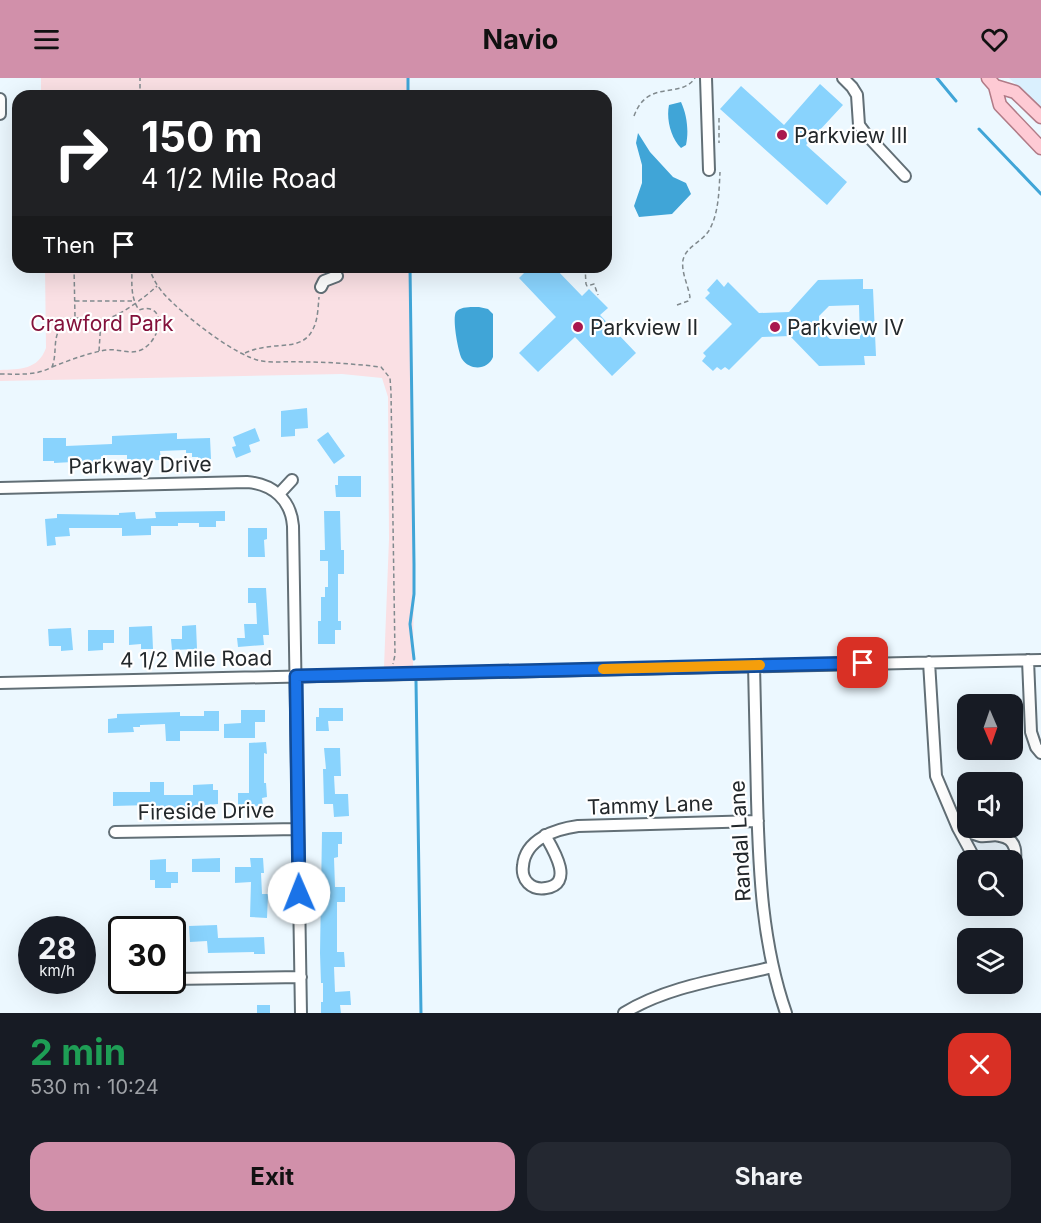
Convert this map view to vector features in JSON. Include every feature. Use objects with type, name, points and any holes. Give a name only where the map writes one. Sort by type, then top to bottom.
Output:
[{"type":"main road","points":[[992,82],[1015,92],[1041,117]]},
{"type":"main road","points":[[992,82],[1000,105],[1041,148]]},
{"type":"street","points":[[706,78],[714,169]]},
{"type":"street","points":[[843,78],[857,95],[859,125],[905,176]]},
{"type":"street","points":[[0,99],[0,114]]},
{"type":"street","points":[[321,287],[324,281],[337,276]]},
{"type":"street","points":[[292,480],[279,494],[288,507],[293,526],[301,1013]]},
{"type":"street","name":"Parkway Drive","points":[[0,488],[247,482],[269,487],[279,494]]},
{"type":"street","points":[[1028,660],[1031,732],[1036,747],[1041,753]]},
{"type":"street","name":"4 1/2 Mile Road","points":[[0,682],[1041,660]]},
{"type":"street","points":[[929,662],[936,776],[957,826]]},
{"type":"street","name":"Randal Lane","points":[[754,665],[760,879],[773,967],[786,1013]]},
{"type":"street","name":"Tammy Lane","points":[[545,835],[562,828],[578,826],[758,821]]},
{"type":"street","name":"Fireside Drive","points":[[115,832],[298,829]]},
{"type":"street","points":[[545,835],[557,856],[560,877],[558,882],[551,887],[543,889],[527,883],[523,874],[523,864],[532,845],[545,835]]},
{"type":"street","points":[[1005,838],[1015,850]]},
{"type":"street","points":[[624,1013],[672,991],[773,967]]},
{"type":"street","points":[[186,979],[301,977]]},
{"type":"path","points":[[634,116],[641,102],[650,95],[658,91],[687,86],[696,78]]},
{"type":"path","points":[[717,113],[719,142]]},
{"type":"path","points":[[677,305],[688,301],[690,297],[683,271],[685,254],[709,230],[715,213],[719,193],[714,169]]},
{"type":"path","points":[[74,273],[75,317]]},
{"type":"path","points":[[0,374],[42,372],[99,352],[113,350],[133,352],[149,345],[159,330],[160,324],[158,316],[150,309],[139,310],[134,302],[132,273]]},
{"type":"path","points":[[150,273],[164,294],[185,315],[221,341],[244,354],[260,361],[346,363],[381,367],[390,378],[395,655],[391,674]]},
{"type":"path","points":[[585,273],[587,286],[594,284],[598,295]]},
{"type":"path","points":[[52,367],[56,358],[57,334],[67,321],[75,317],[93,321],[111,317],[158,286]]},
{"type":"path","points":[[244,354],[255,349],[300,343],[308,337],[314,328],[321,287]]},
{"type":"path","points":[[75,301],[134,302]]},
{"type":"path","points":[[99,352],[100,320]]},
{"type":"shaded area","points":[[1009,78],[1041,78],[1041,107]]},
{"type":"green space","points":[[41,78],[408,78],[408,90],[41,90]]},
{"type":"green space","name":"Crawford Park","points":[[45,273],[410,273],[413,668],[384,667],[389,539],[388,397],[382,378],[342,374],[0,381],[0,370],[28,367],[38,361],[46,348]]},
{"type":"water","points":[[681,102],[686,118],[687,134],[686,145],[681,148],[672,134],[668,116],[669,105]]},
{"type":"water","points":[[638,133],[650,152],[673,177],[686,183],[691,194],[672,214],[639,217],[634,206],[642,183],[642,165],[636,143]]},
{"type":"water","points":[[467,307],[488,309],[493,314],[493,357],[483,367],[474,367],[465,363],[460,355],[455,315],[458,310]]},
{"type":"building","name":"Parkview III","points":[[820,84],[843,105],[806,145],[847,182],[827,205],[720,109],[741,86],[784,125]]},
{"type":"building","name":"Parkview II","points":[[524,273],[560,273],[582,296],[589,289],[608,308],[600,315],[636,353],[612,376],[575,337],[538,372],[519,353],[556,317],[519,278]]},
{"type":"building","name":"Parkview IV","points":[[717,279],[724,287],[728,282],[759,313],[789,312],[818,280],[863,279],[863,289],[873,289],[876,356],[864,356],[865,365],[819,366],[790,336],[762,337],[729,370],[725,367],[721,370],[717,367],[713,371],[702,361],[706,356],[703,353],[732,324],[705,298],[710,293],[707,290]],"holes":[[[859,305],[860,339],[830,339],[819,329],[819,316],[829,306]]]},
{"type":"building","points":[[307,408],[308,428],[295,429],[295,436],[281,437],[281,411]]},
{"type":"building","points":[[255,428],[260,441],[249,445],[251,452],[236,458],[232,447],[236,446],[233,437]]},
{"type":"building","points":[[328,432],[345,456],[334,464],[317,440]]},
{"type":"building","points":[[177,433],[177,439],[210,438],[211,459],[192,457],[192,453],[186,453],[186,450],[160,451],[161,460],[127,461],[127,455],[103,455],[104,463],[43,461],[43,438],[66,438],[66,446],[112,444],[112,436]]},
{"type":"building","points":[[338,476],[361,476],[361,497],[336,497],[335,485],[338,485]]},
{"type":"building","points":[[225,511],[225,521],[216,521],[216,527],[199,527],[199,523],[178,523],[178,526],[151,526],[151,535],[122,536],[122,528],[69,528],[70,536],[55,537],[56,545],[47,546],[45,519],[57,518],[57,514],[119,515],[119,513],[135,512],[136,519],[156,518],[155,512]]},
{"type":"building","points":[[324,511],[340,511],[341,550],[344,550],[344,574],[338,574],[338,621],[341,621],[341,630],[335,630],[335,644],[318,644],[321,597],[325,597],[325,587],[328,587],[328,561],[320,561],[320,550],[325,550]]},
{"type":"building","points":[[248,528],[267,528],[267,539],[264,540],[265,557],[248,557]]},
{"type":"building","points":[[248,588],[266,588],[269,635],[263,635],[264,645],[238,647],[237,638],[245,638],[244,624],[257,624],[256,603],[248,603]]},
{"type":"building","points":[[196,625],[197,649],[172,650],[171,639],[182,639],[182,626]]},
{"type":"building","points":[[152,626],[153,649],[141,649],[141,644],[129,645],[129,627]]},
{"type":"building","points":[[71,628],[73,650],[61,651],[61,646],[49,646],[48,629]]},
{"type":"building","points":[[88,630],[114,630],[114,643],[103,643],[103,650],[88,651]]},
{"type":"building","points":[[319,708],[343,708],[343,721],[328,721],[329,731],[316,731],[316,717],[319,717]]},
{"type":"building","points":[[241,710],[265,710],[265,722],[255,722],[255,738],[224,738],[224,724],[241,723]]},
{"type":"building","points":[[204,711],[219,711],[219,731],[180,731],[180,741],[166,741],[165,724],[140,725],[140,727],[133,727],[134,732],[108,733],[108,719],[117,718],[117,714],[180,712],[180,716],[204,716]]},
{"type":"building","points":[[266,742],[264,783],[266,783],[267,797],[262,798],[263,806],[238,807],[238,793],[249,793],[249,743]]},
{"type":"building","points":[[324,748],[340,748],[341,776],[334,776],[335,794],[348,794],[349,816],[334,817],[333,804],[324,804],[323,769],[326,769]]},
{"type":"building","points":[[150,782],[164,782],[164,795],[193,795],[193,785],[213,784],[213,790],[218,790],[218,804],[187,808],[150,807],[150,805],[113,806],[113,792],[150,792]]},
{"type":"building","points":[[322,832],[342,832],[342,844],[338,844],[338,857],[334,858],[335,887],[345,887],[345,902],[337,902],[337,952],[344,952],[345,967],[334,967],[335,992],[350,991],[351,1005],[340,1005],[341,1013],[321,1013],[321,1002],[323,1002],[320,953]]},
{"type":"building","points":[[220,858],[220,872],[192,872],[192,859]]},
{"type":"building","points":[[250,858],[263,858],[262,894],[268,894],[267,918],[250,917],[251,882],[235,883],[235,867],[251,867]]},
{"type":"building","points":[[166,859],[166,872],[178,872],[178,883],[171,883],[171,888],[155,888],[155,880],[150,880],[150,860]]},
{"type":"building","points":[[217,925],[218,938],[264,937],[265,954],[254,954],[254,952],[208,953],[207,941],[190,942],[189,926]]},
{"type":"building","points":[[257,1005],[270,1005],[270,1013],[257,1013]]},
{"type":"waterway","points":[[408,78],[408,90]]},
{"type":"waterway","points":[[937,78],[956,101]]},
{"type":"waterway","points":[[979,129],[1041,194]]},
{"type":"waterway","points":[[410,273],[414,594],[410,624],[414,659]]},
{"type":"waterway","points":[[416,681],[421,1013]]},
{"type":"slow traffic","points":[[603,669],[760,665]]},
{"type":"place","name":"Parkview III","points":[[782,135]]},
{"type":"place","name":"Parkview II","points":[[578,327]]},
{"type":"place","name":"Parkview IV","points":[[775,327]]},
{"type":"route","points":[[299,893],[296,676],[863,663]]}]
